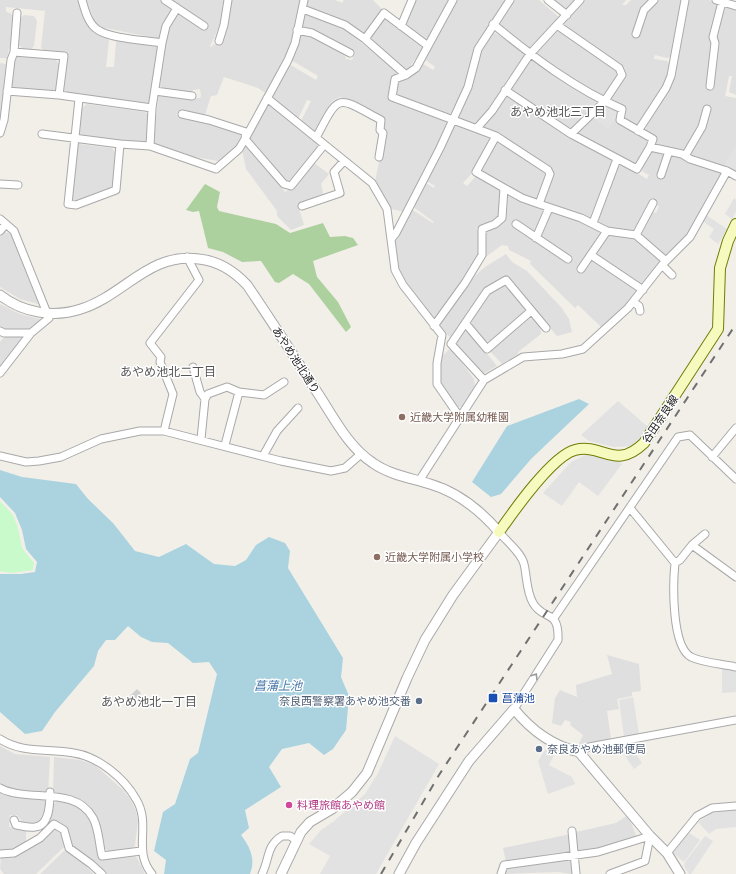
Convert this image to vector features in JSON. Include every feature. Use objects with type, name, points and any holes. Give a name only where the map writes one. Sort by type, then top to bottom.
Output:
[{"type":"main road","name":"谷田奈良線","points":[[499,532],[544,475],[567,453],[574,450],[589,449],[610,455],[626,455],[637,450],[644,443],[718,329],[720,268],[728,242],[736,224]]},
{"type":"street","points":[[82,0],[88,19],[97,30],[112,35],[162,42]]},
{"type":"street","points":[[166,0],[204,26]]},
{"type":"street","points":[[219,41],[224,25],[228,0]]},
{"type":"street","points":[[42,134],[74,140],[150,146],[216,169],[238,149],[245,139],[288,60],[295,43],[304,0]]},
{"type":"street","points":[[401,26],[412,0]]},
{"type":"street","points":[[453,0],[416,68],[406,76],[395,79],[392,97],[496,136],[548,170],[550,174],[539,204]]},
{"type":"street","points":[[392,238],[440,148],[468,87],[478,49],[510,0]]},
{"type":"street","points":[[548,0],[567,15]]},
{"type":"street","points":[[477,128],[492,111],[530,54],[580,0]]},
{"type":"street","points":[[636,34],[644,10],[654,0]]},
{"type":"street","points":[[638,131],[666,88],[671,76],[685,0]]},
{"type":"street","points":[[710,86],[715,43],[713,37],[723,1],[736,6]]},
{"type":"street","points":[[150,146],[152,108],[162,42],[166,26],[177,8]]},
{"type":"street","points":[[303,9],[345,25],[365,39],[406,76]]},
{"type":"street","points":[[365,39],[384,13],[428,46]]},
{"type":"street","points":[[0,133],[14,52],[17,14]]},
{"type":"street","points":[[493,24],[530,54],[604,102],[622,109],[620,120],[653,139],[637,169],[571,134],[505,90]]},
{"type":"street","points":[[557,25],[619,68],[622,75],[604,102],[571,134]]},
{"type":"street","points":[[297,30],[312,34],[350,53]]},
{"type":"street","points":[[14,52],[64,56],[59,95]]},
{"type":"street","points":[[155,90],[192,96]]},
{"type":"street","points":[[7,91],[59,95],[152,108]]},
{"type":"street","points":[[79,98],[68,204],[76,206],[116,190],[120,144]]},
{"type":"street","points":[[267,98],[344,161],[363,174],[380,193],[387,208],[395,270],[403,285],[442,335],[437,363],[437,384],[459,416]]},
{"type":"street","points":[[316,138],[332,107],[339,102],[348,102],[381,120],[380,130],[383,133],[379,157]]},
{"type":"street","points":[[685,156],[702,127],[707,109]]},
{"type":"street","points":[[182,114],[209,120],[246,132],[245,139],[284,184],[291,186],[324,145]]},
{"type":"street","points":[[496,136],[476,172],[522,198],[592,222],[607,231],[636,235],[664,263],[672,275]]},
{"type":"street","points":[[650,147],[685,156],[728,171],[736,176]]},
{"type":"street","points":[[660,175],[669,151]]},
{"type":"street","points":[[592,222],[617,159]]},
{"type":"street","points":[[302,206],[340,193],[334,172],[344,161]]},
{"type":"street","points":[[419,481],[459,416],[484,380],[522,357],[562,354],[583,349],[633,302],[664,263],[690,237],[728,171]]},
{"type":"street","points":[[0,184],[18,185]]},
{"type":"street","points":[[434,326],[466,283],[482,255],[482,229],[495,224],[502,218],[504,188]]},
{"type":"street","points":[[636,235],[653,203]]},
{"type":"street","points":[[536,238],[549,208]]},
{"type":"street","points":[[0,219],[14,231],[49,318],[31,333],[0,373]]},
{"type":"street","points":[[0,231],[6,224]]},
{"type":"street","points":[[516,224],[568,259]]},
{"type":"street","points":[[581,269],[607,231]]},
{"type":"street","points":[[591,255],[642,290]]},
{"type":"street","points":[[164,431],[172,394],[160,362],[161,357],[150,343],[199,280],[187,257]]},
{"type":"street","name":"あやめ池北通り","points":[[0,295],[27,310],[47,313],[82,309],[100,301],[160,263],[173,259],[187,257],[207,260],[217,263],[232,271],[247,284],[339,426],[362,454],[381,468],[449,491],[489,520],[523,562],[530,595],[537,607],[554,618]]},
{"type":"street","points":[[484,380],[451,344],[488,291],[506,280],[546,328]]},
{"type":"street","points":[[633,302],[639,306],[640,311]]},
{"type":"street","points":[[466,324],[487,349],[531,311]]},
{"type":"street","points":[[1,334],[31,333]]},
{"type":"street","points":[[193,367],[200,392],[205,399]]},
{"type":"street","points":[[201,439],[205,399],[208,394],[227,387],[239,392],[264,395],[284,382]]},
{"type":"street","points":[[225,445],[239,392]]},
{"type":"street","points":[[263,456],[277,431],[298,408]]},
{"type":"street","points":[[712,457],[736,428]]},
{"type":"street","points":[[0,456],[26,462],[39,461],[61,457],[101,439],[140,431],[164,431],[225,445],[263,456],[331,471],[344,468],[362,454]]},
{"type":"street","points":[[400,874],[416,843],[469,761],[514,709],[558,640],[558,628],[554,618],[678,437],[690,435],[736,479]]},
{"type":"street","points":[[630,508],[675,563],[673,586],[676,620],[679,636],[685,651],[690,656],[736,667]]},
{"type":"street","points":[[281,874],[296,840],[310,822],[332,809],[352,792],[367,772],[425,640],[453,595],[499,532]]},
{"type":"street","points":[[675,563],[680,560],[692,545],[705,534]]},
{"type":"street","points":[[692,545],[736,577]]},
{"type":"street","points":[[514,709],[523,721],[544,737],[570,750],[579,752],[589,748],[736,720]]},
{"type":"street","points":[[0,739],[9,745],[25,750],[74,753],[99,762],[112,772],[130,790],[143,812],[141,851],[145,864],[152,874]]},
{"type":"street","points":[[579,752],[650,836],[667,852],[680,874]]},
{"type":"street","points":[[0,788],[19,795],[50,795],[77,802],[92,817],[96,826],[102,856],[141,851]]},
{"type":"street","points":[[14,820],[16,825],[37,827],[43,824],[47,816],[50,795]]},
{"type":"street","points":[[667,852],[697,816],[712,808],[736,806]]},
{"type":"street","points":[[0,854],[14,853],[40,838],[54,824],[64,830],[69,848],[102,874]]},
{"type":"street","points":[[572,831],[576,874]]},
{"type":"street","points":[[262,874],[274,841],[282,836],[290,836],[296,840]]},
{"type":"street","points":[[501,874],[504,865],[598,852],[650,836]]},
{"type":"street","points":[[610,874],[645,861],[650,836]]},
{"type":"shaded area","points":[[0,0],[79,0],[90,28],[106,36],[109,41],[106,67],[114,67],[116,42],[120,38],[155,44],[159,49],[151,100],[147,105],[67,95],[63,91],[67,55],[44,51],[41,47],[45,11],[6,7],[6,12],[10,13],[14,18],[12,47],[9,48],[7,58],[0,58]]},
{"type":"shaded area","points":[[86,0],[161,0],[171,6],[171,11],[163,26],[160,39],[100,27],[94,21]]},
{"type":"shaded area","points":[[172,0],[224,0],[222,21],[210,46],[211,47],[214,44],[220,46],[224,38],[229,22],[231,0],[300,0],[290,46],[267,94],[258,88],[224,77],[217,95],[211,96],[205,115],[178,111],[176,115],[205,120],[242,133],[243,135],[236,147],[218,161],[189,156],[156,146],[153,141],[159,93],[182,98],[200,98],[201,96],[200,89],[193,90],[191,94],[163,90],[160,86],[168,30],[175,15],[182,15],[201,27],[205,22]]},
{"type":"shaded area","points":[[307,0],[335,0],[342,3],[344,0],[373,0],[383,10],[365,36],[305,7]]},
{"type":"shaded area","points":[[412,0],[449,0],[426,43],[404,26]]},
{"type":"shaded area","points":[[455,0],[507,0],[475,48],[466,87],[449,116],[395,95],[397,81],[420,62],[433,70],[435,67],[423,58]]},
{"type":"shaded area","points":[[513,0],[539,0],[560,18],[533,47],[529,48],[496,27],[503,13]]},
{"type":"shaded area","points":[[549,0],[575,0],[566,11]]},
{"type":"shaded area","points":[[582,0],[626,0],[622,5],[626,5],[631,0],[652,0],[646,12],[658,0],[684,0],[673,56],[667,58],[655,55],[654,59],[667,61],[669,64],[665,83],[642,121],[636,126],[624,119],[625,108],[609,100],[624,73],[562,24]]},
{"type":"shaded area","points":[[687,0],[708,0],[720,4],[711,38],[708,84],[722,11],[724,10],[725,5],[736,9],[736,95],[729,92],[732,76],[729,76],[725,96],[736,98],[736,146],[725,166],[689,157],[698,141],[699,127],[684,153],[655,146],[645,131],[647,125],[672,84]]},
{"type":"shaded area","points":[[303,13],[308,13],[344,29],[399,73],[392,77],[389,94],[391,99],[446,119],[448,123],[436,153],[405,212],[391,209],[375,182],[385,131],[383,130],[384,118],[340,97],[332,101],[314,134],[300,123],[311,101],[307,100],[297,121],[270,97],[289,64],[316,80],[318,76],[291,60],[299,35],[302,33],[344,53],[346,59],[352,60],[355,53],[316,32],[303,29]]},
{"type":"shaded area","points":[[24,15],[34,16],[37,21],[34,46],[30,50],[23,49],[19,45],[20,18]]},
{"type":"shaded area","points":[[384,17],[423,47],[406,72],[368,39]]},
{"type":"shaded area","points":[[556,30],[559,30],[618,70],[619,73],[605,97],[602,98],[537,55],[536,53]]},
{"type":"shaded area","points":[[491,32],[494,32],[526,52],[526,55],[506,81],[494,105],[474,126],[455,118],[480,50]]},
{"type":"shaded area","points":[[18,55],[56,60],[59,64],[56,90],[52,93],[14,89],[11,84],[14,59]]},
{"type":"shaded area","points":[[533,58],[599,102],[571,131],[509,89],[529,59]]},
{"type":"shaded area","points":[[0,63],[6,64],[1,115],[0,115]]},
{"type":"shaded area","points":[[505,94],[613,160],[590,218],[543,203],[553,176],[552,170],[482,129]]},
{"type":"shaded area","points":[[267,103],[319,143],[318,147],[290,183],[286,182],[250,139],[249,135]]},
{"type":"shaded area","points":[[87,104],[145,112],[149,116],[147,141],[142,144],[82,138],[79,133],[82,108]]},
{"type":"shaded area","points":[[605,104],[620,113],[608,128],[593,116]]},
{"type":"shaded area","points":[[593,116],[608,128],[617,116],[619,122],[649,140],[648,145],[637,165],[578,136],[577,132]]},
{"type":"shaded area","points":[[455,123],[491,138],[473,172],[463,183],[467,186],[477,175],[499,188],[502,194],[501,215],[496,219],[476,228],[480,234],[479,255],[435,323],[410,290],[399,272],[395,240],[411,209],[433,223],[434,222],[412,206],[424,182],[434,188],[435,186],[425,180]]},
{"type":"shaded area","points":[[497,141],[548,172],[539,200],[521,194],[481,172]]},
{"type":"shaded area","points":[[79,144],[112,148],[115,152],[113,186],[109,190],[75,202],[72,199],[75,148]]},
{"type":"shaded area","points":[[247,144],[285,192],[290,189],[314,163],[329,174],[321,184],[324,197],[298,205],[304,225],[291,230],[277,216],[277,211],[246,169],[242,150],[243,145]]},
{"type":"shaded area","points":[[736,146],[736,174],[724,168]]},
{"type":"shaded area","points":[[653,151],[664,153],[666,156],[658,175],[662,176],[672,155],[725,172],[689,236],[665,258],[641,235],[652,212],[656,213],[659,206],[651,202],[635,232],[607,228],[596,223],[618,166],[622,164],[647,179],[649,175],[643,172],[641,166],[650,152]]},
{"type":"shaded area","points":[[507,193],[545,209],[535,233],[547,243],[540,233],[551,211],[584,221],[603,232],[592,258],[640,290],[630,303],[601,327],[578,305],[575,308],[530,264],[531,261],[509,250],[508,246],[502,245],[487,256],[484,255],[485,231],[497,227],[506,216]]},
{"type":"shaded area","points":[[734,198],[736,200],[736,211],[732,219],[725,214]]},
{"type":"shaded area","points":[[706,215],[727,229],[718,244],[709,237],[714,229],[702,221]]},
{"type":"shaded area","points":[[5,232],[11,234],[41,305],[20,299],[0,287],[0,236]]},
{"type":"shaded area","points":[[610,233],[636,238],[660,260],[660,264],[643,285],[640,286],[598,255],[597,252]]},
{"type":"shaded area","points":[[506,254],[512,262],[527,271],[561,307],[569,319],[572,332],[557,336],[506,276],[485,290],[451,338],[438,326],[469,281],[485,267]]},
{"type":"shaded area","points":[[502,286],[506,286],[525,308],[524,314],[489,341],[485,341],[472,325],[472,320],[491,293]]},
{"type":"shaded area","points":[[0,304],[20,314],[44,320],[30,331],[6,332],[0,328]]},
{"type":"shaded area","points":[[529,319],[534,319],[540,327],[541,334],[518,352],[518,354],[502,364],[490,351]]},
{"type":"shaded area","points":[[464,331],[469,332],[497,366],[483,374],[479,373],[457,347],[456,342]]},
{"type":"shaded area","points":[[28,335],[0,370],[0,342],[5,336]]},
{"type":"shaded area","points":[[451,348],[474,379],[475,386],[461,407],[456,407],[441,382],[439,373],[442,356]]},
{"type":"shaded area","points":[[618,401],[648,427],[634,446],[614,447],[589,441],[581,435]]},
{"type":"shaded area","points":[[587,454],[618,461],[622,464],[598,496],[579,482],[562,506],[543,493],[571,462]]},
{"type":"shaded area","points":[[607,655],[639,664],[641,691],[632,692],[632,696],[617,699],[619,709],[607,711],[611,739],[586,743],[577,748],[583,735],[570,725],[571,722],[565,720],[561,726],[552,723],[555,698],[560,690],[577,697],[576,685],[612,674]]},
{"type":"shaded area","points":[[722,667],[736,670],[736,692],[722,693]]},
{"type":"shaded area","points":[[137,689],[141,693],[129,707],[124,702]]},
{"type":"shaded area","points":[[633,697],[639,734],[624,737],[619,700]]},
{"type":"shaded area","points":[[395,736],[439,764],[376,874],[320,874],[330,856],[309,844],[321,830],[334,821],[365,794],[378,773]]},
{"type":"shaded area","points":[[630,745],[642,763],[634,769],[619,747]]},
{"type":"shaded area","points":[[0,746],[15,754],[50,757],[48,793],[19,791],[0,784]]},
{"type":"shaded area","points":[[547,747],[556,751],[549,765],[572,777],[575,784],[548,794],[538,761]]},
{"type":"shaded area","points":[[54,757],[80,760],[95,765],[123,790],[131,800],[136,811],[138,821],[135,845],[132,849],[108,851],[104,848],[100,826],[95,815],[76,798],[68,795],[53,793]]},
{"type":"shaded area","points":[[0,792],[15,797],[43,799],[47,803],[44,816],[40,821],[35,823],[22,822],[17,815],[10,815],[9,827],[26,829],[26,841],[20,846],[8,851],[0,850]]},
{"type":"shaded area","points":[[57,801],[65,801],[78,807],[92,822],[99,858],[133,855],[137,858],[145,874],[105,874],[71,845],[64,827],[56,822],[50,822],[53,805]]},
{"type":"shaded area","points":[[736,810],[736,827],[716,829],[709,834],[698,822],[712,813]]},
{"type":"shaded area","points":[[628,815],[636,835],[634,838],[595,851],[577,852],[576,832],[616,823]]},
{"type":"shaded area","points":[[54,829],[62,835],[64,847],[36,874],[4,874],[0,869],[1,857],[13,858]]},
{"type":"shaded area","points":[[689,833],[700,840],[684,862],[673,853]]},
{"type":"shaded area","points":[[571,834],[572,852],[553,853],[506,862],[503,848]]},
{"type":"shaded area","points":[[705,836],[713,841],[691,874],[689,874],[684,866],[685,862]]},
{"type":"shaded area","points":[[65,850],[82,862],[94,874],[40,874]]},
{"type":"shaded area","points":[[573,859],[572,874],[558,872],[504,874],[506,867]]},
{"type":"green space","points":[[205,184],[220,192],[217,207],[219,211],[276,224],[290,233],[323,223],[330,237],[345,236],[353,238],[358,245],[313,261],[317,277],[338,302],[351,327],[346,332],[309,284],[293,274],[279,283],[275,282],[261,261],[242,262],[223,252],[208,248],[199,211],[193,212],[186,210]]},
{"type":"green space","points":[[0,501],[13,515],[18,528],[22,548],[34,563],[33,570],[11,573],[0,571]]},
{"type":"water","points":[[579,399],[589,404],[531,459],[501,494],[491,497],[472,482],[507,426]]},
{"type":"water","name":"菖蒲上池","points":[[0,470],[22,477],[76,484],[88,499],[113,523],[135,551],[159,557],[186,544],[214,564],[235,566],[246,560],[256,545],[269,537],[285,543],[290,551],[288,568],[343,658],[341,677],[349,696],[346,730],[333,749],[324,755],[309,743],[282,749],[269,767],[281,787],[245,810],[249,828],[241,835],[251,853],[252,869],[250,874],[164,874],[166,860],[154,851],[163,812],[175,804],[190,759],[198,753],[217,674],[209,662],[193,663],[168,643],[152,642],[141,637],[128,626],[115,640],[106,640],[98,651],[94,666],[55,712],[42,731],[25,734],[0,712],[0,574],[35,572],[37,562],[26,549],[22,530],[15,513],[0,497]]},
{"type":"railway","points":[[381,874],[439,775],[736,324]]},
{"type":"place","name":"近畿大学附属幼稚園","points":[[402,417]]},
{"type":"place","name":"近畿大学附属小学校","points":[[377,557]]},
{"type":"place","name":"菖蒲池","points":[[493,698]]},
{"type":"place","name":"奈良西警察署あやめ池交番","points":[[419,701]]},
{"type":"place","name":"奈良あやめ池郵便局","points":[[539,749]]},
{"type":"place","name":"料理旅館あやめ館","points":[[289,805]]},
{"type":"district","name":"あやめ池北三丁目","points":[[558,112]]},
{"type":"district","name":"あやめ池北二丁目","points":[[168,372]]},
{"type":"district","name":"あやめ池北一丁目","points":[[149,702]]}]
